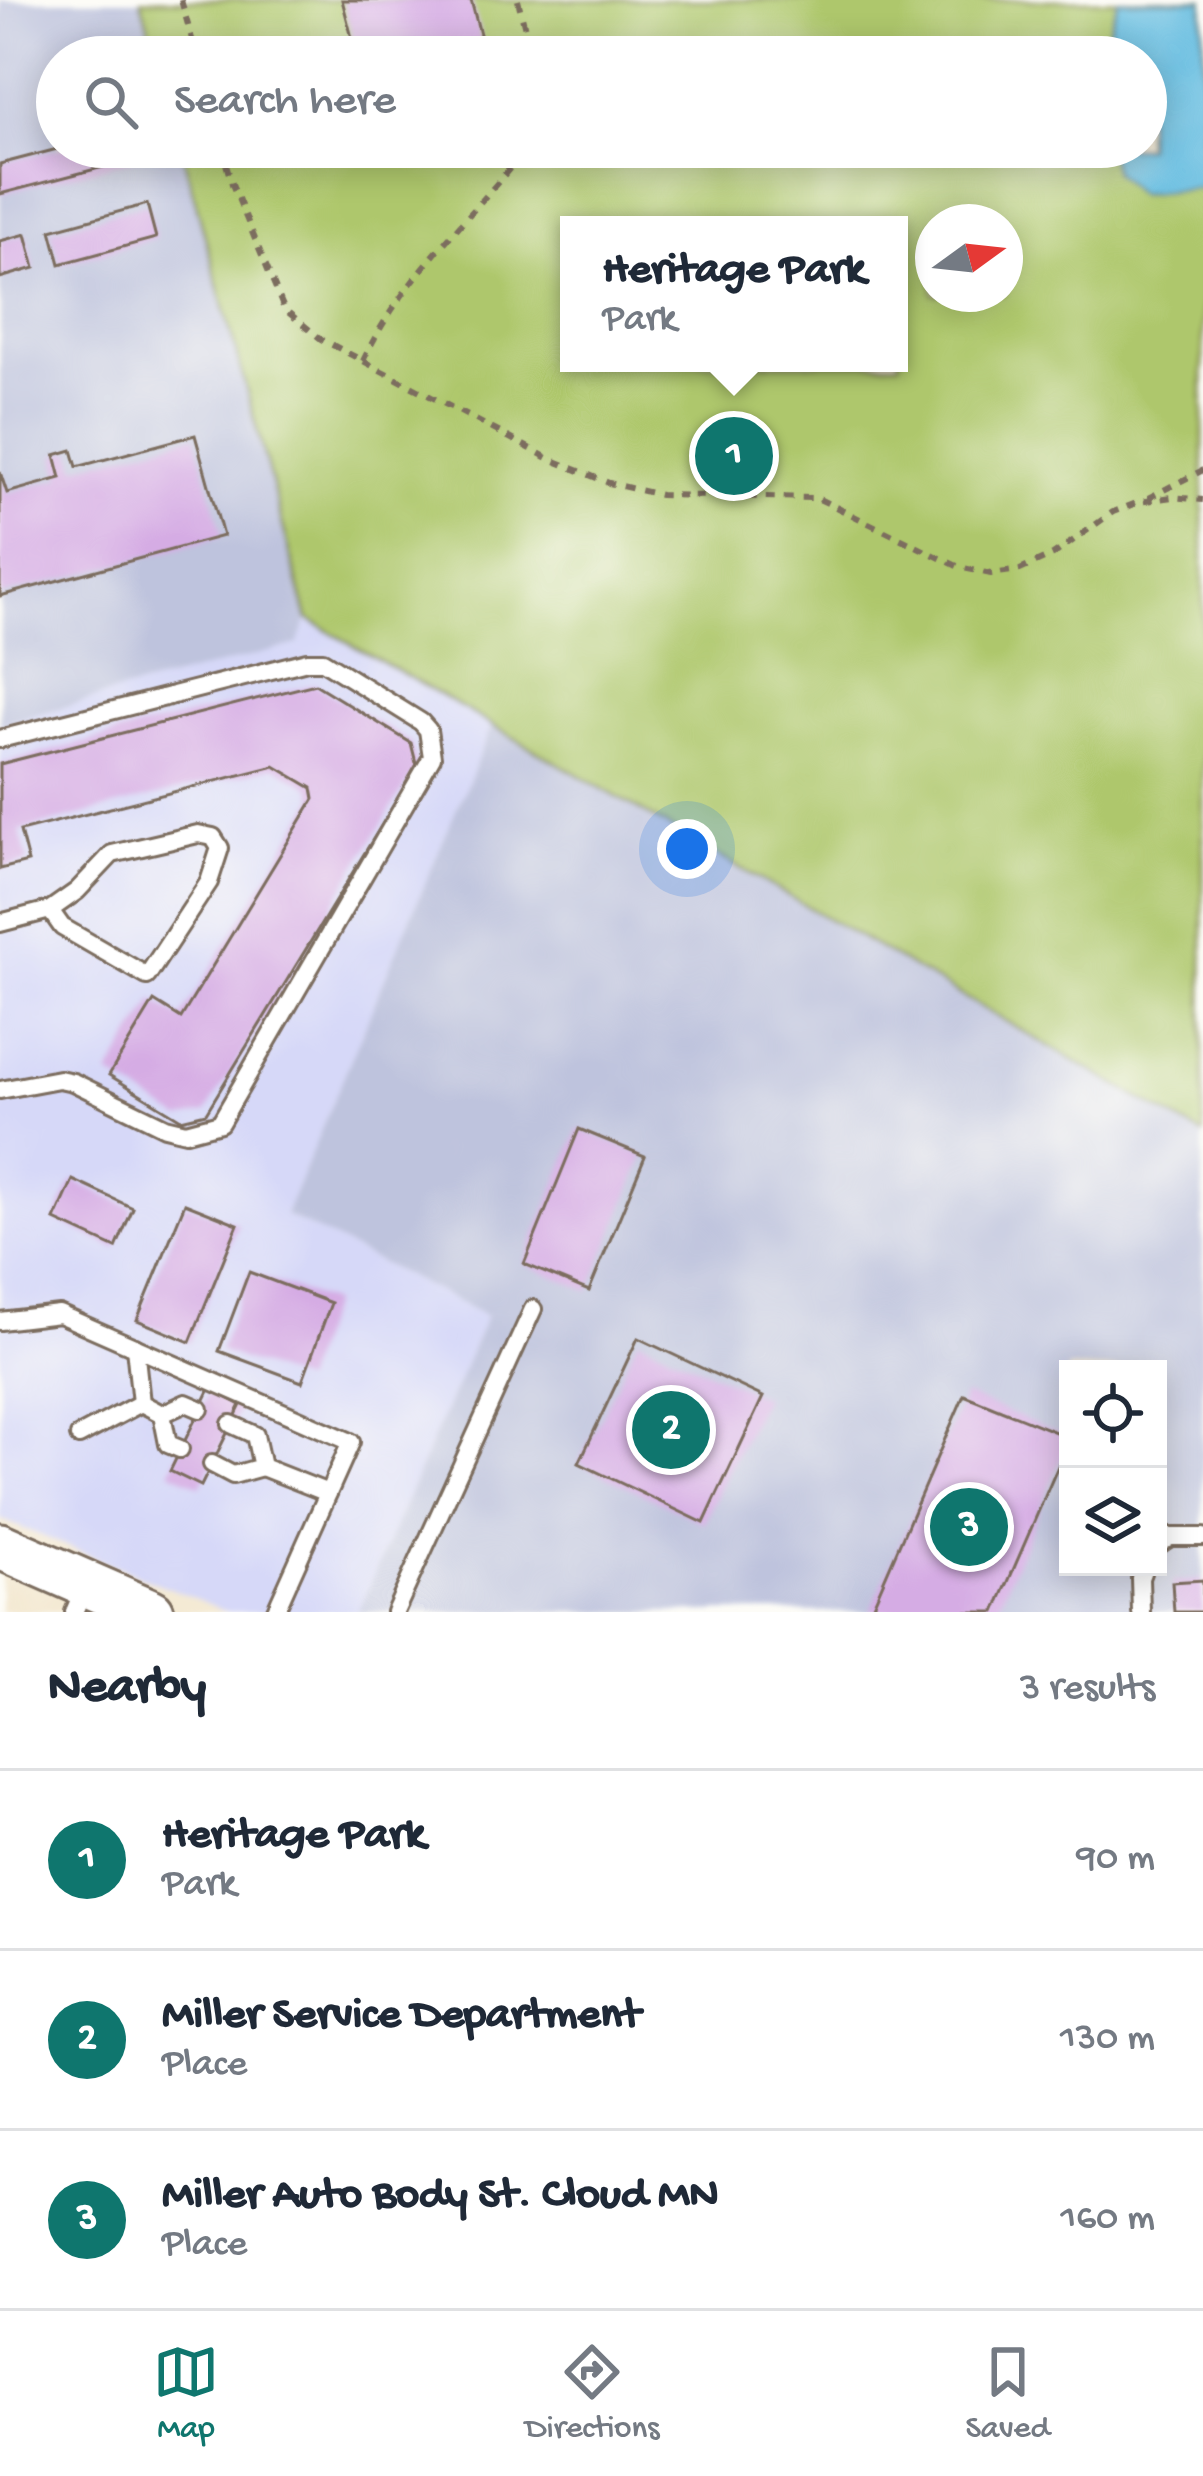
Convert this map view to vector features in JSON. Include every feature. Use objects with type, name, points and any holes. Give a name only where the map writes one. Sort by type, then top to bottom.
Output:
[{"type":"main road","points":[[0,1546],[80,1598],[151,1612]]},
{"type":"lane","points":[[0,739],[323,661],[421,722],[431,741],[431,757],[220,1124],[186,1132],[165,1127],[58,1079],[0,1090]]},
{"type":"lane","points":[[0,923],[50,910],[77,891],[112,854],[198,834],[213,837],[220,848],[209,882],[148,976],[62,927],[50,910]]},
{"type":"lane","points":[[395,1612],[533,1309]]},
{"type":"lane","points":[[0,1321],[59,1314],[351,1442],[274,1612]]},
{"type":"lane","points":[[135,1347],[141,1403]]},
{"type":"lane","points":[[141,1403],[162,1414]]},
{"type":"lane","points":[[79,1436],[141,1403]]},
{"type":"lane","points":[[162,1414],[187,1403],[200,1409]]},
{"type":"lane","points":[[162,1414],[168,1444],[180,1449]]},
{"type":"lane","points":[[231,1424],[255,1435],[262,1467]]},
{"type":"lane","points":[[212,1464],[233,1475],[262,1467],[328,1493]]},
{"type":"lane","points":[[1167,1539],[1203,1537]]},
{"type":"lane","points":[[1141,1576],[1141,1612]]},
{"type":"path","points":[[181,0],[191,36]]},
{"type":"path","points":[[518,0],[527,36]]},
{"type":"path","points":[[227,168],[284,309],[320,339],[550,459],[609,482],[660,495],[817,498],[958,567],[991,574],[1020,570],[1053,555],[1113,512],[1203,470]]},
{"type":"path","points":[[363,361],[383,318],[509,168]]},
{"type":"path","points":[[1139,502],[1172,497],[1203,500]]},
{"type":"shaded area","points":[[0,0],[141,0],[151,36],[36,36],[36,168],[187,168],[308,619],[298,644],[0,724]]},
{"type":"shaded area","points":[[308,619],[492,725],[285,1215],[486,1316],[358,1612],[228,1612],[0,1519],[0,724],[297,644]]},
{"type":"shaded area","points":[[492,725],[1203,1135],[1203,1612],[358,1612],[486,1316],[285,1215]]},
{"type":"green space","points":[[141,0],[1203,0],[1203,1135],[308,619],[187,168],[1167,168],[1167,36],[151,36]]},
{"type":"water","points":[[1118,0],[1203,0],[1203,187],[1138,194],[1114,172],[1113,168],[1167,168],[1167,36],[1107,36]]},
{"type":"building","points":[[342,0],[471,0],[480,36],[351,36]]},
{"type":"building","points":[[36,155],[36,168],[100,168],[0,194],[0,164]]},
{"type":"building","points":[[147,204],[156,238],[60,264],[51,230]]},
{"type":"building","points":[[26,234],[35,268],[0,278],[0,241]]},
{"type":"building","points":[[195,435],[223,536],[0,596],[0,472],[7,493],[61,478],[55,455],[72,450],[77,467]]},
{"type":"building","points":[[315,684],[411,743],[417,767],[206,1113],[181,1119],[109,1075],[154,1001],[181,1018],[314,799],[312,788],[275,766],[20,831],[28,862],[0,869],[0,764]]},
{"type":"building","points":[[579,1129],[645,1156],[589,1291],[524,1264]]},
{"type":"building","points":[[73,1180],[133,1208],[116,1248],[55,1220]]},
{"type":"building","points":[[185,1203],[238,1224],[190,1342],[137,1320]]},
{"type":"building","points":[[249,1272],[331,1303],[302,1382],[219,1351]]},
{"type":"building","points":[[638,1338],[763,1397],[704,1523],[579,1463]]},
{"type":"building","points":[[210,1389],[241,1405],[201,1486],[170,1471]]},
{"type":"building","points":[[964,1395],[1059,1433],[1059,1464],[995,1612],[870,1612]]},
{"type":"building","points":[[1203,1580],[1203,1612],[1174,1612],[1172,1582]]},
{"type":"place","name":"Heritage Park","points":[[734,456]]},
{"type":"place","name":"Miller Service Department","points":[[671,1430]]},
{"type":"place","name":"Miller Auto Body St. Cloud MN","points":[[969,1527]]}]
